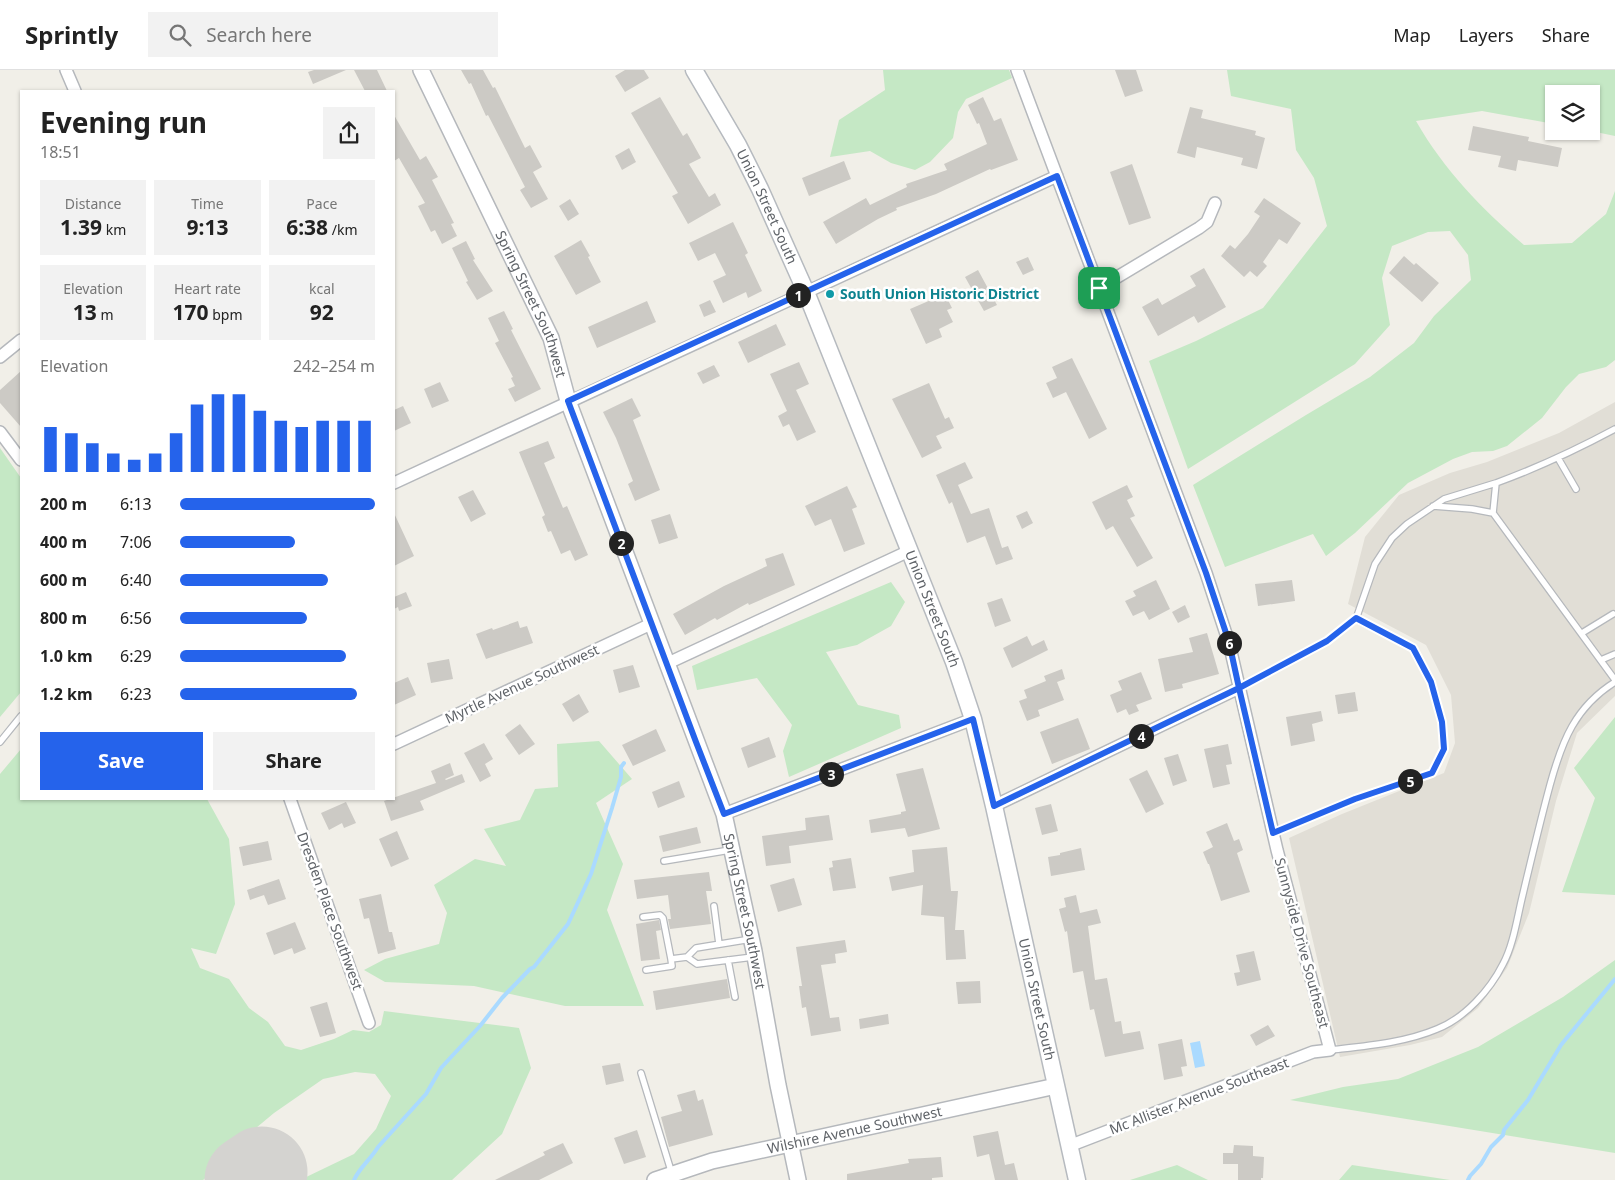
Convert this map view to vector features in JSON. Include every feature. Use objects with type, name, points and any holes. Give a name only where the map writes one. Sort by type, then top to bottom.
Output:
[{"type":"main road","name":"Union Street South","points":[[694,70],[738,145],[806,292],[954,662],[973,719],[994,806],[1077,1180]]},
{"type":"street","points":[[66,70],[75,90]]},
{"type":"street","name":"Spring Street Southwest","points":[[421,70],[551,338],[568,401],[724,814],[755,957],[778,1085],[798,1180]]},
{"type":"street","name":"Sunnyside Drive Southeast","points":[[1017,70],[1206,573],[1229,642],[1273,833],[1330,1050]]},
{"type":"street","points":[[395,483],[1057,176]]},
{"type":"street","points":[[1099,288],[1199,228],[1207,222],[1215,203]]},
{"type":"street","points":[[0,357],[20,341]]},
{"type":"street","points":[[0,432],[20,459]]},
{"type":"street","points":[[666,664],[909,551]]},
{"type":"street","name":"Myrtle Avenue Southwest","points":[[395,744],[651,624]]},
{"type":"street","points":[[994,806],[1239,688]]},
{"type":"street","points":[[724,814],[973,719]]},
{"type":"street","name":"Dresden Place Southwest","points":[[290,800],[369,1023]]},
{"type":"street","name":"Mc Allister Avenue Southeast","points":[[1069,1146],[1313,1052],[1330,1050]]},
{"type":"street","name":"Wilshire Avenue Southwest","points":[[655,1180],[712,1162],[790,1143],[1056,1086]]},
{"type":"lane","points":[[1239,688],[1327,641],[1356,618],[1375,564],[1392,538],[1407,524],[1433,506],[1444,499],[1532,470],[1615,429]]},
{"type":"lane","points":[[1558,458],[1576,489]]},
{"type":"lane","points":[[1330,1050],[1394,1041],[1438,1029],[1464,1013],[1486,992],[1504,963],[1517,921],[1543,811],[1562,746],[1569,730],[1584,709],[1601,691],[1615,681],[1493,513],[1496,483]]},
{"type":"lane","points":[[1433,506],[1472,509],[1493,513]]},
{"type":"lane","points":[[1582,634],[1612,614]]},
{"type":"lane","points":[[1273,833],[1355,799],[1432,773],[1444,749],[1442,722],[1431,682],[1413,648],[1356,618]]},
{"type":"lane","points":[[1601,660],[1615,654]]},
{"type":"lane","points":[[0,742],[20,717]]},
{"type":"lane","points":[[664,861],[732,850]]},
{"type":"lane","points":[[714,906],[719,944]]},
{"type":"lane","points":[[643,917],[660,914],[663,918],[672,966],[646,970]]},
{"type":"lane","points":[[671,959],[687,957],[696,948],[751,939]]},
{"type":"lane","points":[[687,957],[697,964],[755,957]]},
{"type":"lane","points":[[728,960],[735,997]]},
{"type":"lane","points":[[641,1073],[672,1174]]},
{"type":"shaded area","points":[[1615,402],[1615,696],[1577,733],[1556,801],[1529,913],[1507,968],[1478,1008],[1442,1037],[1410,1045],[1340,1057],[1289,838],[1342,814],[1444,773],[1455,743],[1451,695],[1426,645],[1348,604],[1365,537],[1399,495],[1450,473],[1487,462],[1559,433]]},
{"type":"green space","points":[[883,70],[1009,70],[1012,78],[966,99],[958,112],[953,138],[930,162],[915,170],[891,163],[870,151],[830,157],[839,120],[885,90]]},
{"type":"green space","points":[[1227,70],[1615,70],[1615,136],[1600,133],[1600,85],[1545,85],[1545,122],[1482,111],[1416,121],[1439,156],[1464,188],[1524,245],[1572,243],[1606,214],[1615,191],[1615,360],[1606,367],[1579,374],[1566,387],[1542,418],[1507,446],[1493,451],[1472,452],[1453,459],[1408,483],[1355,533],[1326,556],[1313,534],[1225,567],[1193,485],[1370,377],[1414,343],[1434,316],[1471,280],[1468,255],[1450,231],[1428,232],[1392,246],[1382,278],[1390,325],[1355,364],[1188,469],[1149,361],[1196,341],[1263,308],[1327,226],[1314,178],[1296,150],[1291,109],[1231,96]]},
{"type":"green space","points":[[0,448],[20,477],[20,693],[0,717]]},
{"type":"green space","points":[[891,582],[905,602],[891,626],[857,645],[826,652],[858,705],[899,715],[901,728],[789,777],[783,751],[792,725],[757,678],[697,690],[692,666]]},
{"type":"green space","points":[[1615,717],[1615,895],[1562,892],[1595,798],[1574,768]]},
{"type":"green space","points":[[599,741],[632,779],[596,803],[623,864],[607,910],[644,1006],[565,1006],[474,986],[385,982],[364,970],[385,959],[439,944],[447,913],[434,885],[475,859],[506,866],[484,829],[520,820],[535,789],[558,787],[557,744]]},
{"type":"green space","points":[[20,750],[20,800],[208,800],[229,839],[235,904],[216,954],[191,948],[200,968],[229,979],[249,1008],[268,1022],[285,1046],[301,1050],[334,1039],[353,1030],[369,1032],[381,1025],[384,1011],[519,1028],[531,1068],[502,1134],[452,1180],[300,1180],[354,1154],[376,1129],[391,1096],[375,1074],[355,1072],[323,1079],[274,1113],[256,1128],[239,1152],[203,1180],[0,1180],[0,774]]},
{"type":"green space","points":[[1615,960],[1615,1153],[1290,1100],[1343,1087],[1398,1079],[1478,1047],[1563,997]]},
{"type":"green space","points":[[1177,1165],[1208,1180],[1130,1180]]},
{"type":"green space","points":[[1352,1165],[1450,1180],[1339,1180]]},
{"type":"water","points":[[1200,1041],[1205,1066],[1195,1068],[1190,1043]]},
{"type":"building","points":[[314,70],[346,70],[313,84],[308,72]]},
{"type":"building","points":[[354,70],[377,70],[387,90],[364,90]]},
{"type":"building","points":[[461,70],[483,70],[493,88],[495,87],[525,148],[530,145],[542,167],[533,172],[548,199],[531,208],[520,190],[525,187],[488,115],[486,116],[471,83],[469,84]]},
{"type":"building","points":[[625,70],[644,70],[649,78],[625,92],[615,76]]},
{"type":"building","points":[[1115,70],[1136,70],[1143,91],[1125,97]]},
{"type":"building","points":[[660,97],[683,136],[687,133],[701,158],[689,164],[709,197],[715,193],[721,205],[688,224],[672,196],[678,193],[631,113]]},
{"type":"building","points":[[983,97],[994,121],[1001,118],[1018,160],[990,169],[936,194],[896,208],[897,210],[836,244],[823,222],[866,198],[870,205],[907,187],[906,184],[947,170],[944,164],[987,144],[979,123],[977,124],[968,105]]},
{"type":"building","points":[[1190,107],[1203,110],[1201,118],[1256,131],[1255,135],[1265,138],[1257,169],[1241,165],[1243,158],[1197,147],[1195,158],[1177,153]]},
{"type":"building","points":[[395,117],[420,160],[426,156],[438,177],[432,180],[454,223],[451,224],[457,236],[442,244],[435,230],[431,232],[418,206],[425,203],[399,158],[395,160]]},
{"type":"building","points":[[1473,126],[1529,137],[1528,141],[1562,148],[1558,167],[1518,160],[1516,171],[1498,167],[1501,156],[1468,150]]},
{"type":"building","points":[[629,148],[636,162],[622,170],[615,156]]},
{"type":"building","points":[[844,161],[851,179],[809,196],[802,178]]},
{"type":"building","points":[[1132,164],[1151,218],[1129,225],[1110,172]]},
{"type":"building","points":[[1264,198],[1301,223],[1287,244],[1279,239],[1263,262],[1267,266],[1257,277],[1250,271],[1244,277],[1221,256],[1230,245],[1235,249],[1248,234],[1260,216],[1254,212]]},
{"type":"building","points":[[570,199],[579,214],[568,221],[559,206]]},
{"type":"building","points":[[733,222],[748,253],[745,255],[762,291],[748,298],[746,292],[723,303],[713,281],[726,275],[715,253],[698,261],[689,243]]},
{"type":"building","points":[[581,240],[601,282],[576,295],[554,256]]},
{"type":"building","points":[[466,241],[475,259],[473,260],[493,291],[477,300],[466,282],[468,281],[452,248]]},
{"type":"building","points":[[1404,256],[1414,265],[1416,263],[1439,283],[1422,302],[1389,273]]},
{"type":"building","points":[[1028,257],[1034,270],[1023,275],[1016,262]]},
{"type":"building","points":[[1204,268],[1226,307],[1198,323],[1194,316],[1158,336],[1142,307],[1158,298],[1162,305],[1196,286],[1190,276]]},
{"type":"building","points":[[978,270],[997,305],[984,311],[965,277]]},
{"type":"building","points":[[945,294],[952,308],[947,310],[953,322],[939,329],[942,337],[926,344],[910,309]]},
{"type":"building","points":[[710,300],[716,312],[704,317],[699,305]]},
{"type":"building","points":[[647,301],[656,322],[597,348],[588,327]]},
{"type":"building","points":[[504,311],[513,329],[511,330],[541,389],[515,402],[508,389],[515,386],[511,378],[513,377],[495,343],[499,341],[488,318]]},
{"type":"building","points":[[776,324],[786,345],[748,363],[738,342]]},
{"type":"building","points":[[1072,358],[1107,429],[1089,439],[1066,392],[1053,398],[1046,383],[1057,378],[1052,367]]},
{"type":"building","points":[[799,362],[809,384],[796,390],[816,432],[797,441],[789,424],[783,427],[778,416],[787,411],[770,374]]},
{"type":"building","points":[[714,365],[720,376],[703,384],[697,373]]},
{"type":"building","points":[[20,372],[20,426],[0,403],[0,390]]},
{"type":"building","points":[[440,382],[449,401],[432,408],[424,389]]},
{"type":"building","points":[[929,383],[945,419],[949,417],[954,428],[936,436],[942,448],[922,458],[892,399]]},
{"type":"building","points":[[632,398],[641,416],[633,420],[660,490],[635,501],[628,484],[633,481],[616,438],[603,412]]},
{"type":"building","points":[[403,406],[411,423],[395,431],[395,410]]},
{"type":"building","points":[[548,441],[555,458],[544,463],[563,508],[567,506],[588,555],[575,561],[570,550],[561,554],[551,531],[548,532],[542,517],[545,515],[519,452]]},
{"type":"building","points":[[965,462],[973,478],[958,485],[971,514],[989,508],[1002,548],[1008,546],[1013,559],[996,565],[985,536],[967,543],[952,502],[949,504],[936,475]]},
{"type":"building","points":[[1127,485],[1133,497],[1127,500],[1135,516],[1130,518],[1153,558],[1137,567],[1113,526],[1106,530],[1092,502]]},
{"type":"building","points":[[847,486],[857,507],[852,509],[865,544],[844,552],[831,519],[815,526],[805,506]]},
{"type":"building","points":[[473,490],[486,514],[471,522],[458,497]]},
{"type":"building","points":[[1027,511],[1033,523],[1022,529],[1016,516]]},
{"type":"building","points":[[670,514],[678,538],[659,544],[651,520]]},
{"type":"building","points":[[395,515],[414,556],[395,566]]},
{"type":"building","points":[[783,553],[795,585],[749,605],[748,603],[717,620],[715,618],[685,635],[673,614],[724,586],[767,566],[765,559]]},
{"type":"building","points":[[1156,580],[1170,609],[1149,620],[1144,611],[1133,616],[1125,601],[1136,596],[1133,591]]},
{"type":"building","points":[[1292,580],[1295,601],[1258,606],[1255,584]]},
{"type":"building","points":[[406,592],[412,606],[399,611],[398,607],[395,608],[395,597]]},
{"type":"building","points":[[1002,598],[1011,621],[995,627],[987,603]]},
{"type":"building","points":[[1185,605],[1190,617],[1178,623],[1172,612]]},
{"type":"building","points":[[518,621],[520,628],[527,626],[533,643],[486,659],[476,634]]},
{"type":"building","points":[[1207,633],[1219,674],[1182,684],[1183,688],[1165,692],[1158,659],[1193,652],[1189,638]]},
{"type":"building","points":[[1027,636],[1032,646],[1044,640],[1048,650],[1012,668],[1003,648]]},
{"type":"building","points":[[449,659],[453,679],[431,683],[427,663]]},
{"type":"building","points":[[633,665],[640,687],[619,693],[613,670]]},
{"type":"building","points":[[1062,669],[1065,679],[1057,682],[1064,700],[1038,710],[1040,716],[1027,721],[1019,701],[1027,698],[1024,690],[1046,681],[1044,676]]},
{"type":"building","points":[[1141,672],[1152,699],[1136,705],[1139,711],[1129,715],[1126,709],[1117,713],[1110,695],[1122,690],[1118,681]]},
{"type":"building","points":[[408,677],[416,695],[395,705],[395,683]]},
{"type":"building","points":[[1355,692],[1358,711],[1338,714],[1335,695]]},
{"type":"building","points":[[579,694],[589,712],[573,722],[562,704]]},
{"type":"building","points":[[1321,711],[1323,721],[1312,724],[1315,741],[1291,746],[1286,717]]},
{"type":"building","points":[[1078,718],[1090,749],[1052,764],[1040,732]]},
{"type":"building","points":[[520,724],[535,744],[519,755],[505,735]]},
{"type":"building","points":[[656,729],[666,751],[633,766],[622,745]]},
{"type":"building","points":[[769,737],[776,757],[748,768],[741,748]]},
{"type":"building","points":[[484,743],[493,759],[485,764],[491,776],[480,782],[464,753]]},
{"type":"building","points":[[1228,744],[1232,764],[1226,765],[1230,784],[1213,788],[1204,749]]},
{"type":"building","points":[[1178,754],[1187,781],[1173,786],[1164,758]]},
{"type":"building","points":[[450,763],[454,775],[445,779],[462,774],[465,782],[420,801],[424,810],[391,821],[384,801],[395,800],[395,797],[436,783],[431,771]]},
{"type":"building","points":[[923,768],[940,829],[908,837],[905,828],[871,833],[869,820],[901,814],[901,812],[906,811],[896,774]]},
{"type":"building","points":[[1147,770],[1164,804],[1146,813],[1129,779]]},
{"type":"building","points":[[679,781],[685,797],[658,808],[652,792]]},
{"type":"building","points":[[346,802],[356,823],[344,828],[342,823],[329,830],[321,813]]},
{"type":"building","points":[[1051,804],[1058,831],[1042,835],[1035,808]]},
{"type":"building","points":[[829,815],[833,840],[789,846],[791,863],[766,866],[762,836],[806,830],[805,818]]},
{"type":"building","points":[[1227,823],[1234,841],[1239,839],[1243,850],[1237,853],[1250,892],[1221,901],[1203,852],[1213,847],[1206,832]]},
{"type":"building","points":[[697,827],[701,843],[663,852],[659,836]]},
{"type":"building","points":[[397,831],[409,859],[391,867],[379,839]]},
{"type":"building","points":[[268,841],[272,860],[243,866],[239,847]]},
{"type":"building","points":[[947,847],[951,891],[958,891],[955,930],[964,930],[966,959],[946,960],[944,917],[921,915],[923,885],[892,891],[889,877],[914,872],[912,850]]},
{"type":"building","points":[[1081,848],[1085,870],[1051,876],[1048,857]]},
{"type":"building","points":[[851,858],[856,888],[833,891],[829,868],[833,867],[832,861]]},
{"type":"building","points":[[709,872],[712,891],[706,891],[711,924],[670,929],[668,919],[671,919],[668,895],[637,899],[634,880]]},
{"type":"building","points":[[794,878],[802,905],[778,912],[770,885]]},
{"type":"building","points":[[279,879],[286,899],[268,905],[264,895],[250,900],[247,890]]},
{"type":"building","points":[[381,894],[389,932],[392,932],[396,949],[378,954],[369,918],[364,919],[359,899]]},
{"type":"building","points":[[1076,895],[1080,913],[1097,909],[1101,923],[1088,926],[1095,980],[1107,978],[1115,1022],[1121,1021],[1123,1034],[1140,1031],[1144,1049],[1105,1057],[1094,1009],[1090,1010],[1083,971],[1073,973],[1067,931],[1065,932],[1059,909],[1066,907],[1064,898]]},
{"type":"building","points":[[659,920],[661,930],[656,931],[660,959],[641,961],[636,924]]},
{"type":"building","points":[[295,922],[306,949],[294,954],[292,948],[274,955],[266,933]]},
{"type":"building","points":[[845,940],[847,952],[835,954],[836,963],[821,965],[830,1018],[839,1017],[841,1031],[811,1036],[806,1007],[802,1008],[799,986],[802,986],[796,947]]},
{"type":"building","points":[[1254,951],[1261,980],[1237,986],[1234,973],[1240,972],[1236,955]]},
{"type":"building","points":[[727,979],[730,998],[656,1010],[653,991]]},
{"type":"building","points":[[980,981],[981,1003],[958,1004],[956,982]]},
{"type":"building","points":[[327,1002],[336,1033],[320,1037],[310,1007]]},
{"type":"building","points":[[888,1014],[889,1024],[860,1029],[859,1019]]},
{"type":"building","points":[[1268,1025],[1275,1036],[1256,1046],[1250,1035]]},
{"type":"building","points":[[1182,1039],[1187,1066],[1181,1067],[1183,1076],[1164,1080],[1158,1044]]},
{"type":"building","points":[[620,1063],[624,1081],[606,1085],[602,1066]]},
{"type":"building","points":[[695,1090],[698,1101],[703,1099],[713,1135],[669,1147],[661,1117],[682,1111],[677,1095]]},
{"type":"building","points":[[637,1130],[646,1157],[624,1164],[614,1138]]},
{"type":"building","points":[[998,1131],[1005,1165],[1014,1163],[1018,1180],[995,1180],[989,1154],[977,1157],[973,1136]]},
{"type":"building","points":[[563,1143],[573,1163],[539,1180],[495,1180],[545,1155],[543,1152]]},
{"type":"building","points":[[1234,1145],[1253,1146],[1253,1156],[1264,1157],[1263,1178],[1261,1180],[1238,1180],[1238,1164],[1223,1164],[1223,1153],[1233,1153]]},
{"type":"building","points":[[941,1157],[943,1177],[932,1178],[932,1180],[847,1180],[847,1174],[909,1163],[908,1159]]},
{"type":"waterway","points":[[354,1180],[378,1147],[426,1094],[441,1068],[480,1026],[502,998],[534,967],[568,924],[591,874],[621,777],[621,767],[624,763]]},
{"type":"waterway","points":[[1468,1180],[1528,1100],[1561,1045],[1615,979]]},
{"type":"runway","points":[[250,1180],[262,1172]]},
{"type":"place","name":"South Union Historic District","points":[[830,294]]},
{"type":"route","points":[[1099,288],[1057,176],[568,401],[724,814],[973,719],[994,806],[1239,688],[1273,833],[1355,799],[1432,773],[1444,749],[1442,722],[1431,682],[1413,648],[1356,618],[1327,641],[1239,688],[1229,642],[1206,573],[1099,288]]}]
